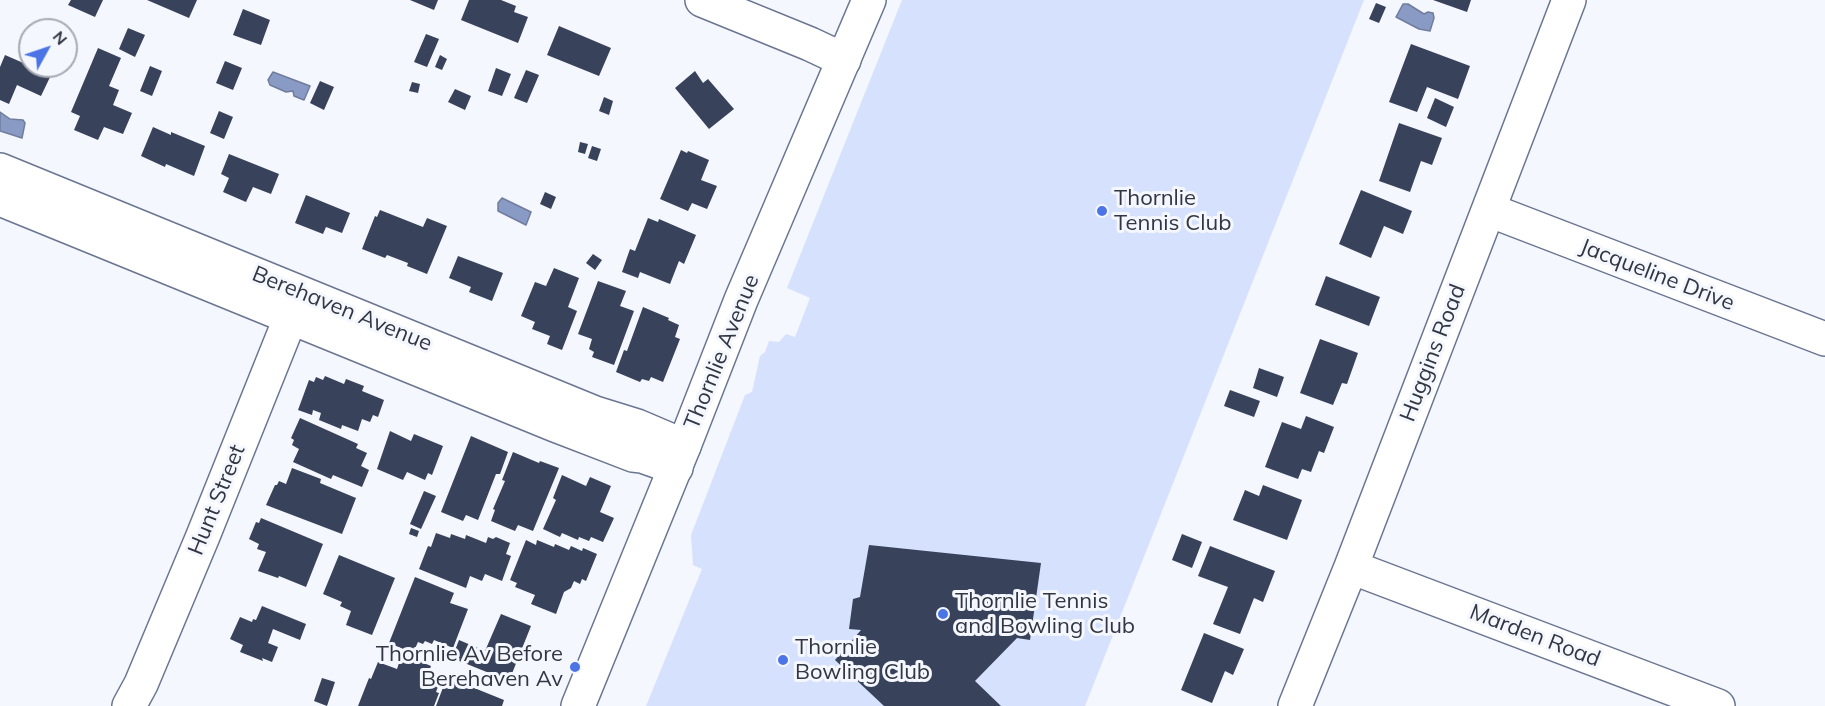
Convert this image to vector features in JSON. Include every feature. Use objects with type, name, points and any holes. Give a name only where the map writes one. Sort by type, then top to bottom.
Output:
[{"type":"street","points":[[702,0],[844,60]]},
{"type":"street","name":"Thornlie Avenue","points":[[578,706],[680,457],[741,300],[869,0]]},
{"type":"street","name":"Huggins Road","points":[[1294,706],[1351,567],[1569,0]]},
{"type":"street","name":"Berehaven Avenue","points":[[0,170],[296,304]]},
{"type":"street","name":"Berehaven Avenue","points":[[0,200],[637,426],[680,457]]},
{"type":"street","name":"Jacqueline Drive","points":[[1489,210],[1825,339]]},
{"type":"street","name":"Hunt Street","points":[[129,706],[141,684],[203,536],[296,304]]},
{"type":"street","name":"Marden Road","points":[[1351,567],[1715,706]]},
{"type":"shaded area","points":[[902,0],[1364,0],[1085,706],[646,706],[702,569],[693,565],[691,535],[745,395],[752,392],[760,356],[765,352],[769,341],[779,342],[786,334],[795,337],[810,298],[787,288]]},
{"type":"shaded area","points":[[1403,4],[1408,4],[1424,14],[1433,13],[1434,18],[1430,31],[1419,29],[1396,17]]},
{"type":"shaded area","points":[[273,72],[310,86],[304,100],[294,96],[293,91],[286,92],[270,85],[268,80]]},
{"type":"shaded area","points":[[0,112],[10,119],[23,120],[25,123],[22,138],[0,131]]},
{"type":"shaded area","points":[[502,198],[531,212],[526,225],[498,211],[498,203]]},
{"type":"building","points":[[71,0],[103,0],[95,17],[68,5]]},
{"type":"building","points":[[147,0],[197,0],[189,18]]},
{"type":"building","points":[[410,0],[438,0],[434,10]]},
{"type":"building","points":[[469,0],[501,0],[516,6],[514,12],[528,17],[518,43],[461,20]]},
{"type":"building","points":[[1433,0],[1471,0],[1467,12]]},
{"type":"building","points":[[1376,3],[1386,7],[1379,23],[1369,19]]},
{"type":"building","points":[[243,9],[270,20],[261,45],[233,35]]},
{"type":"building","points":[[559,26],[611,48],[599,76],[547,55]]},
{"type":"building","points":[[128,28],[145,35],[135,57],[119,49]]},
{"type":"building","points":[[426,34],[439,39],[427,67],[414,62]]},
{"type":"building","points":[[1411,44],[1470,66],[1458,99],[1427,87],[1417,112],[1389,102]]},
{"type":"building","points":[[98,48],[121,58],[109,86],[119,90],[113,105],[132,113],[123,134],[104,127],[98,140],[74,130],[80,116],[71,112]]},
{"type":"building","points":[[5,55],[18,61],[18,78],[50,78],[41,96],[17,85],[9,104],[0,100],[0,67]]},
{"type":"building","points":[[440,55],[447,59],[442,70],[435,67]]},
{"type":"building","points":[[225,61],[242,68],[233,90],[216,83]]},
{"type":"building","points":[[150,66],[162,71],[152,96],[140,91]]},
{"type":"building","points":[[496,68],[511,74],[502,96],[488,91]]},
{"type":"building","points":[[526,70],[539,75],[527,103],[514,98]]},
{"type":"building","points":[[695,71],[703,83],[708,79],[734,109],[709,129],[675,88]]},
{"type":"building","points":[[320,81],[334,87],[324,110],[310,103]]},
{"type":"building","points":[[412,82],[420,84],[418,93],[409,91]]},
{"type":"building","points":[[455,89],[471,96],[465,110],[448,102]]},
{"type":"building","points":[[604,97],[613,101],[609,115],[599,111]]},
{"type":"building","points":[[1435,98],[1454,107],[1446,127],[1427,118]]},
{"type":"building","points":[[219,111],[233,117],[224,139],[210,133]]},
{"type":"building","points":[[1399,123],[1442,138],[1432,165],[1421,161],[1410,192],[1379,181]]},
{"type":"building","points":[[153,127],[205,146],[194,176],[166,164],[165,167],[141,156]]},
{"type":"building","points":[[580,142],[588,144],[585,154],[578,152]]},
{"type":"building","points":[[592,146],[601,149],[597,161],[588,158]]},
{"type":"building","points":[[681,150],[709,160],[701,180],[717,186],[707,209],[692,203],[688,211],[660,199]]},
{"type":"building","points":[[229,154],[279,174],[271,194],[253,187],[246,202],[223,192],[229,178],[221,174]]},
{"type":"building","points":[[1361,190],[1412,211],[1403,234],[1384,226],[1371,258],[1339,244]]},
{"type":"building","points":[[545,192],[556,197],[551,209],[540,204]]},
{"type":"building","points":[[306,195],[350,213],[342,233],[326,227],[323,234],[295,223]]},
{"type":"building","points":[[380,210],[423,227],[427,218],[447,226],[427,274],[407,266],[408,263],[387,255],[385,258],[362,249],[375,216],[377,217]]},
{"type":"building","points":[[648,218],[658,222],[659,219],[696,235],[684,264],[679,261],[670,284],[640,272],[638,278],[622,272],[630,249],[635,251]]},
{"type":"building","points":[[593,254],[602,260],[595,270],[586,263]]},
{"type":"building","points":[[458,256],[503,273],[492,301],[469,292],[471,287],[449,278]]},
{"type":"building","points":[[554,268],[579,278],[568,307],[577,311],[562,350],[547,344],[550,336],[532,329],[535,322],[521,316],[535,282],[546,286]]},
{"type":"building","points":[[1326,276],[1380,297],[1369,326],[1315,305]]},
{"type":"building","points":[[598,281],[626,291],[620,306],[634,311],[614,365],[592,357],[594,352],[589,349],[592,339],[578,334]]},
{"type":"building","points":[[643,307],[679,325],[675,337],[680,339],[663,382],[651,377],[649,381],[642,379],[640,382],[616,372],[624,350],[627,351]]},
{"type":"building","points":[[1320,339],[1358,353],[1347,384],[1342,383],[1333,405],[1300,393]]},
{"type":"building","points":[[1259,368],[1284,377],[1277,397],[1253,388]]},
{"type":"building","points":[[325,376],[344,384],[346,379],[364,386],[362,391],[384,400],[378,417],[373,415],[370,422],[362,419],[358,431],[342,425],[341,429],[319,420],[321,413],[313,410],[312,415],[298,410],[309,380],[314,382],[316,377],[323,380]]},
{"type":"building","points":[[1230,390],[1260,401],[1254,417],[1224,406]]},
{"type":"building","points":[[1306,416],[1334,427],[1324,453],[1319,451],[1311,472],[1302,469],[1298,479],[1265,467],[1282,422],[1301,429]]},
{"type":"building","points":[[300,418],[358,444],[356,448],[367,453],[361,466],[369,470],[362,487],[333,475],[331,479],[293,462],[299,449],[292,445],[294,440],[291,438]]},
{"type":"building","points":[[390,431],[411,441],[414,434],[443,446],[432,475],[428,473],[425,480],[407,472],[403,480],[377,469]]},
{"type":"building","points":[[471,436],[508,452],[500,474],[496,474],[478,520],[466,515],[463,521],[441,512]]},
{"type":"building","points":[[513,452],[539,463],[540,461],[559,468],[533,531],[518,525],[515,531],[491,521],[495,510],[493,509],[505,481],[502,480]]},
{"type":"building","points":[[292,468],[321,479],[320,483],[356,498],[342,534],[266,505],[275,485],[279,481],[286,484]]},
{"type":"building","points":[[562,475],[586,486],[590,477],[611,486],[600,512],[614,518],[603,542],[591,537],[589,541],[579,537],[578,540],[562,533],[560,537],[543,529],[556,500],[553,498]]},
{"type":"building","points":[[1263,485],[1302,500],[1287,540],[1233,520],[1245,490],[1259,496]]},
{"type":"building","points":[[424,491],[436,496],[421,529],[410,524]]},
{"type":"building","points":[[261,518],[323,544],[306,587],[279,576],[278,578],[258,571],[266,552],[257,549],[259,544],[249,539],[256,522],[259,523]]},
{"type":"building","points":[[411,528],[419,531],[417,537],[409,534]]},
{"type":"building","points":[[436,533],[450,538],[451,534],[465,539],[466,535],[486,543],[488,537],[493,539],[496,537],[510,543],[506,554],[511,556],[502,581],[485,574],[482,581],[470,576],[466,588],[419,569]]},
{"type":"building","points":[[1182,534],[1202,542],[1192,568],[1172,560]]},
{"type":"building","points":[[526,540],[536,545],[537,540],[554,547],[555,544],[569,550],[571,546],[582,551],[583,548],[597,554],[586,581],[582,579],[580,584],[574,581],[571,588],[564,592],[556,614],[531,604],[535,595],[515,587],[517,583],[510,580]]},
{"type":"building","name":"Thornlie Tennis and Bowling Club","points":[[869,545],[1041,563],[1030,640],[1017,638],[975,681],[1001,706],[884,706],[835,660],[861,630],[849,629],[853,599],[860,597]]},
{"type":"building","points":[[1210,546],[1275,571],[1263,602],[1254,598],[1240,634],[1213,624],[1228,587],[1198,576]]},
{"type":"building","points":[[339,555],[395,578],[372,635],[346,625],[351,611],[340,606],[342,602],[323,594]]},
{"type":"building","points":[[415,577],[454,593],[450,603],[468,609],[453,648],[434,640],[432,644],[425,641],[423,644],[418,642],[413,653],[389,643]]},
{"type":"building","points":[[262,606],[306,624],[300,640],[273,629],[268,643],[278,647],[272,662],[240,652],[243,645],[230,639],[240,617],[252,622],[253,619],[256,620]]},
{"type":"building","points":[[501,614],[531,626],[509,681],[452,658],[459,640],[485,651]]},
{"type":"building","points":[[1204,633],[1244,649],[1233,675],[1225,671],[1212,703],[1181,690]]},
{"type":"building","points":[[402,654],[431,666],[429,671],[442,676],[434,706],[358,706],[378,662],[397,669]]},
{"type":"building","points":[[447,677],[504,700],[502,706],[436,706]]},
{"type":"building","points":[[322,678],[335,682],[327,706],[314,701]]},
{"type":"place","name":"Thornlie Tennis Club","points":[[1102,211]]},
{"type":"place","name":"Thornlie Tennis and Bowling Club","points":[[943,614]]},
{"type":"place","name":"Thornlie Bowling Club","points":[[783,660]]},
{"type":"place","name":"Thornlie Av Before Berehaven Av","points":[[575,667]]}]
